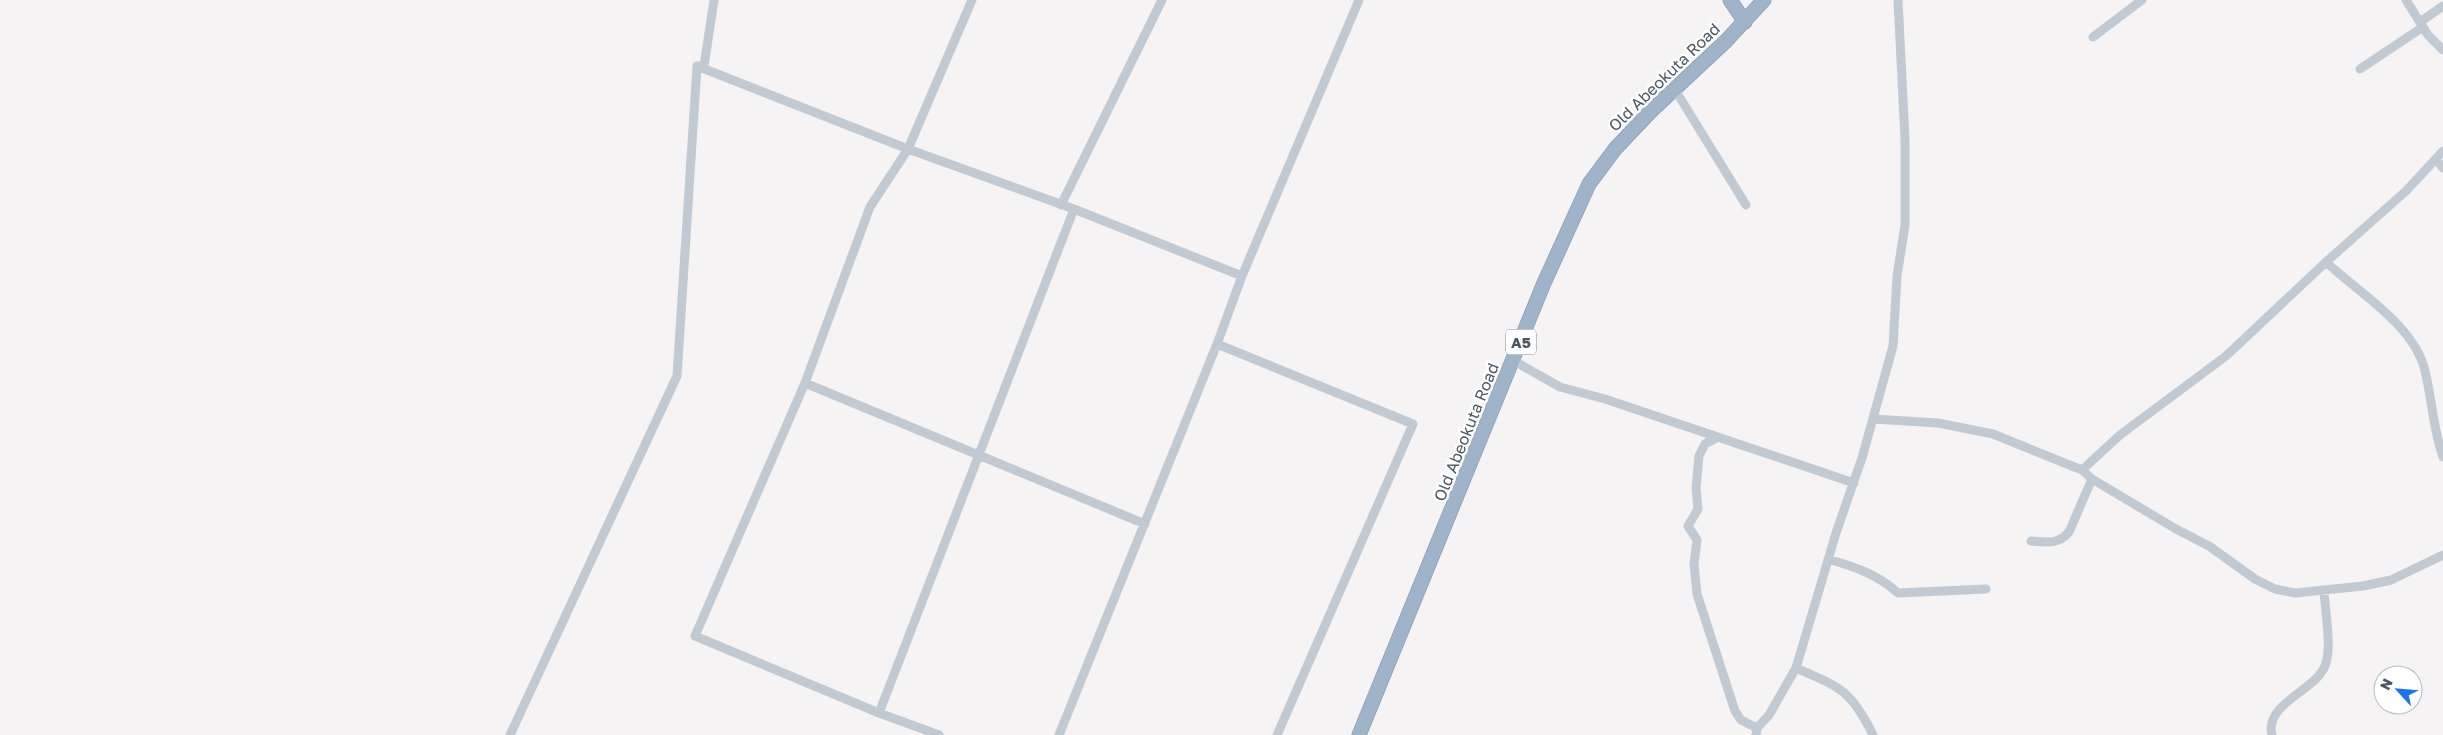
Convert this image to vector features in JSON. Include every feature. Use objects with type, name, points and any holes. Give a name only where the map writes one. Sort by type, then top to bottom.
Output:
[{"type":"highway","points":[[1730,0],[1745,22]]},
{"type":"highway","name":"Old Abeokuta Road","points":[[1359,735],[1569,224],[1589,184],[1615,149],[1674,88],[1745,22],[1764,0]]},
{"type":"street","points":[[697,66],[704,66],[714,0]]},
{"type":"street","points":[[939,735],[879,713],[696,636],[805,383],[870,207],[908,148],[972,0]]},
{"type":"street","points":[[1061,205],[1162,0]]},
{"type":"street","points":[[1059,735],[1217,344],[1242,276],[1359,0]]},
{"type":"street","points":[[1718,437],[1705,444],[1699,456],[1696,488],[1698,510],[1688,526],[1697,540],[1694,564],[1697,594],[1735,711],[1741,720],[1756,732],[1769,715],[1796,668],[1828,559],[1854,483],[1893,346],[1896,276],[1905,224],[1905,139],[1898,0]]},
{"type":"street","points":[[2093,37],[2142,0]]},
{"type":"street","points":[[2406,0],[2421,25],[2443,50]]},
{"type":"street","points":[[2360,69],[2421,25],[2443,6]]},
{"type":"street","points":[[697,66],[908,148],[1074,209],[1242,276]]},
{"type":"street","points":[[510,735],[677,376],[697,66]]},
{"type":"street","points":[[1674,88],[1746,205]]},
{"type":"street","points":[[2082,470],[2120,435],[2226,356],[2326,262],[2406,191],[2443,151]]},
{"type":"street","points":[[2436,159],[2443,168]]},
{"type":"street","points":[[879,713],[1074,209]]},
{"type":"street","points":[[2326,262],[2398,323],[2411,338],[2425,369],[2433,417],[2443,457]]},
{"type":"street","points":[[1217,344],[1413,424],[1276,735]]},
{"type":"street","points":[[1514,361],[1560,387],[1605,399],[1854,483]]},
{"type":"street","points":[[805,383],[1145,524]]},
{"type":"street","points":[[1873,418],[1938,423],[1993,434],[2082,470],[2092,479],[2176,529],[2209,546],[2255,578],[2275,589],[2295,594],[2324,592],[2391,580],[2443,555]]},
{"type":"street","points":[[2031,541],[2056,542],[2069,532],[2092,479]]},
{"type":"street","points":[[1828,559],[1863,569],[1885,581],[1898,593],[1986,589]]},
{"type":"street","points":[[2272,735],[2273,717],[2290,699],[2312,683],[2324,669],[2328,656],[2324,592]]},
{"type":"street","points":[[1796,668],[1842,689],[1864,716],[1873,735]]}]
